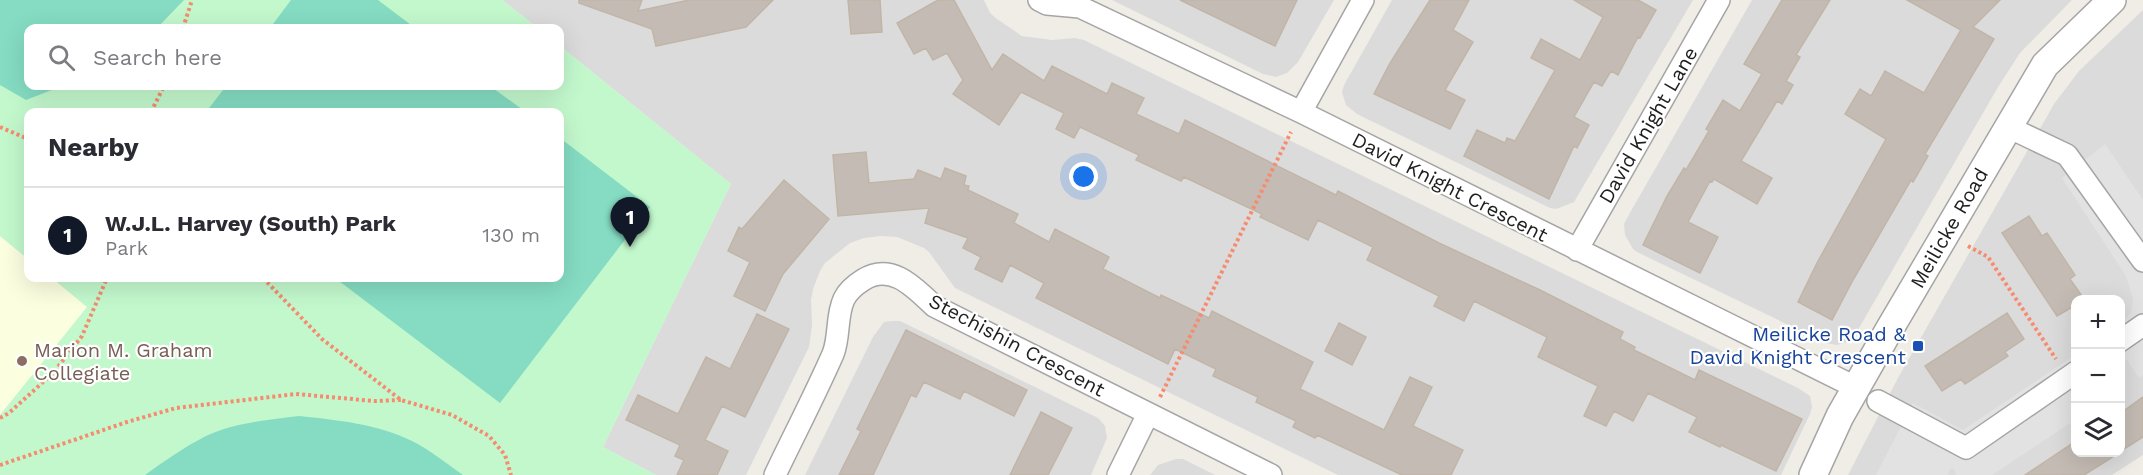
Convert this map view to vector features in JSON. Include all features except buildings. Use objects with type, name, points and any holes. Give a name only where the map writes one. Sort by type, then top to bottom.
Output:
[{"type":"street","name":"David Knight Crescent","points":[[1039,0],[1053,5],[1080,7],[1301,112],[1868,395],[1966,448],[2071,376]]},
{"type":"street","points":[[1301,112],[1363,0]]},
{"type":"street","name":"David Knight Lane","points":[[1577,250],[1719,0]]},
{"type":"street","name":"Meilicke Road","points":[[1813,475],[1840,416],[1868,395],[1889,330],[2045,65],[2112,0]]},
{"type":"street","points":[[2008,127],[2067,155],[2143,261]]},
{"type":"street","name":"Stechishin Crescent","points":[[775,475],[834,351],[844,298],[854,285],[881,273],[893,274],[916,289],[934,306],[1271,475]]},
{"type":"street","points":[[2125,338],[2143,325]]},
{"type":"street","points":[[1118,475],[1148,414]]},
{"type":"path","points":[[184,24],[192,0]]},
{"type":"path","points":[[154,108],[162,90]]},
{"type":"path","points":[[0,127],[24,137]]},
{"type":"path","points":[[1163,393],[1288,136]]},
{"type":"path","points":[[1947,232],[1988,257],[2071,374]]},
{"type":"path","points":[[0,418],[9,413],[53,373],[75,346],[82,336],[105,282]]},
{"type":"path","points":[[267,282],[322,339],[401,400]]},
{"type":"path","points":[[0,465],[176,408],[296,394],[374,401],[401,400],[452,415],[489,436],[505,455],[511,475]]},
{"type":"shaded area","points":[[502,0],[984,0],[990,13],[1022,36],[1052,40],[1075,38],[1084,40],[1798,388],[1810,396],[1812,407],[1810,414],[1781,475],[1338,475],[955,288],[924,248],[897,237],[881,236],[850,243],[825,263],[820,271],[811,300],[812,325],[809,347],[746,475],[656,475],[603,447],[731,184],[564,49],[564,24],[533,24]]},
{"type":"shaded area","points":[[1112,0],[1334,0],[1298,62],[1287,73],[1276,77],[1263,74]]},
{"type":"shaded area","points":[[1392,0],[1693,0],[1574,202],[1556,209],[1357,114],[1346,105],[1342,92],[1344,85]]},
{"type":"shaded area","points":[[1752,0],[2072,0],[2020,53],[1998,87],[1855,335],[1847,342],[1837,345],[1826,343],[1637,252],[1625,235],[1624,224],[1631,211]]},
{"type":"shaded area","points":[[2143,10],[2143,455],[2112,475],[1848,475],[1898,378],[2054,104],[2079,71]]},
{"type":"shaded area","points":[[2105,144],[2143,200],[2143,375],[2139,378],[2127,360],[2125,361],[2125,320],[2131,313],[2133,299],[2126,276],[2062,178]]},
{"type":"shaded area","name":"Marion M. Graham Collegiate","points":[[0,236],[24,256],[24,282],[57,282],[88,307],[0,415]]},
{"type":"shaded area","points":[[900,321],[1098,418],[1105,426],[1107,438],[1091,475],[805,475],[873,337],[884,322]]},
{"type":"shaded area","points":[[2071,358],[2071,423],[1992,475],[1957,475],[1952,467],[1947,475],[1876,475],[1913,403],[1963,430]]},
{"type":"shaded area","points":[[1183,459],[1215,475],[1150,475],[1158,465]]},
{"type":"green space","points":[[0,0],[502,0],[533,24],[24,24],[24,90],[564,90],[564,49],[731,184],[603,447],[656,475],[0,475],[0,415],[87,307],[57,282],[564,282],[564,108],[24,108],[24,256],[0,236]]},
{"type":"green space","points":[[0,0],[184,0],[161,24],[24,24],[24,90],[52,90],[26,100],[0,85]]},
{"type":"green space","points":[[291,0],[378,0],[410,24],[273,24]]},
{"type":"green space","points":[[223,90],[496,90],[520,108],[209,108]]},
{"type":"green space","points":[[564,141],[650,207],[500,403],[340,282],[564,282]]},
{"type":"green space","points":[[299,416],[357,424],[399,435],[425,449],[463,475],[145,475],[181,450],[215,432],[250,423]]},
{"type":"place","name":"W.J.L. Harvey (South) Park","points":[[630,247]]},
{"type":"place","name":"Meilicke Road & David Knight Crescent","points":[[1918,346]]},
{"type":"place","name":"Marion M. Graham Collegiate","points":[[22,361]]}]
